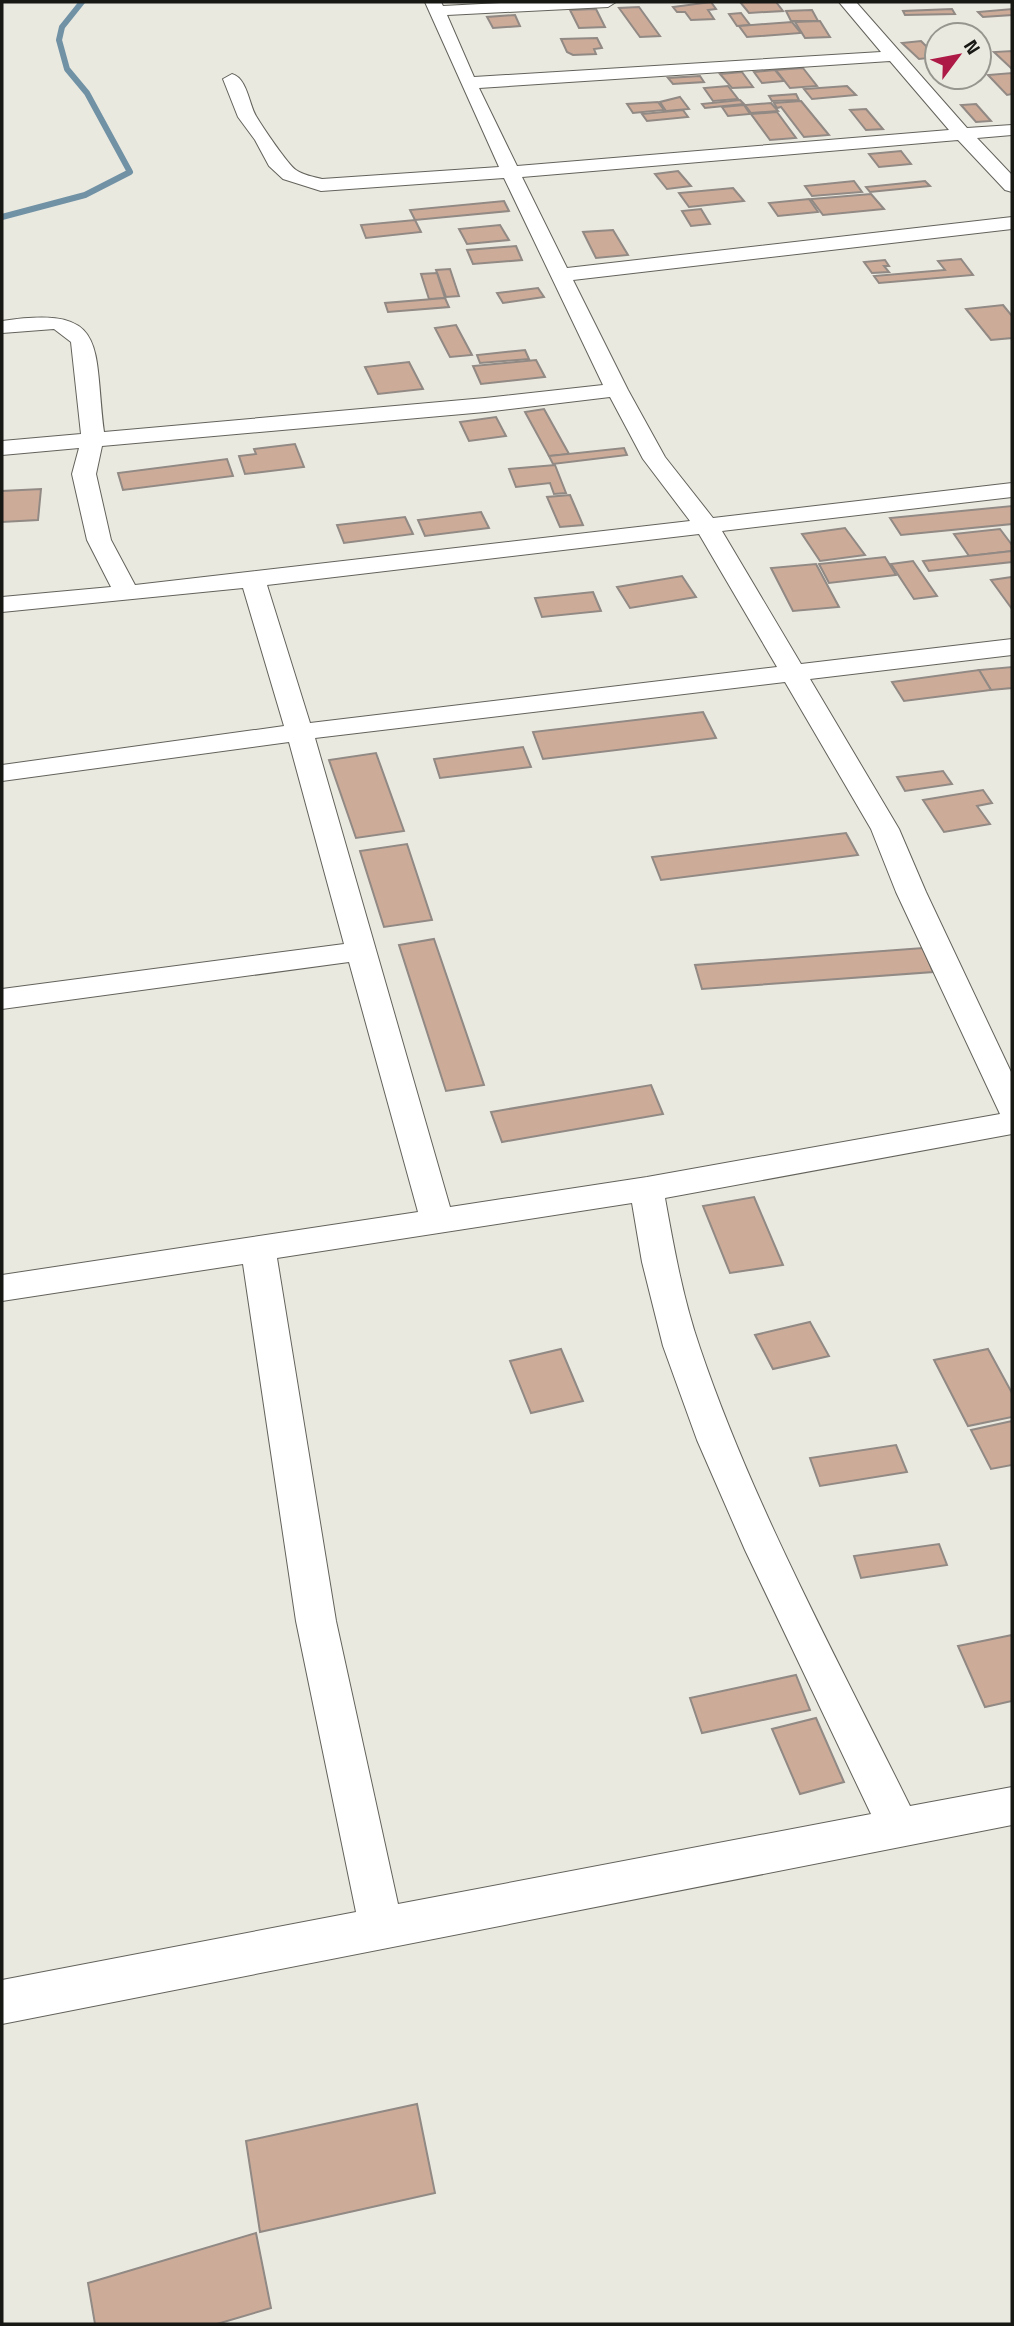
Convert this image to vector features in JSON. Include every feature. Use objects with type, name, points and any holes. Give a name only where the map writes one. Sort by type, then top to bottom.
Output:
[{"type":"street","points":[[608,2],[435,7],[468,83],[617,390],[654,459],[707,527],[885,829],[911,892],[1012,1107]]},
{"type":"street","points":[[847,2],[963,135],[1012,186]]},
{"type":"street","points":[[468,83],[894,56]]},
{"type":"street","points":[[232,79],[247,117],[264,139],[276,162],[290,175],[308,183],[351,185],[1012,131]]},
{"type":"street","points":[[560,275],[1012,223]]},
{"type":"street","points":[[2,327],[55,321],[75,330],[82,341],[93,438],[85,474],[99,540],[126,591]]},
{"type":"street","points":[[2,448],[485,405],[617,390]]},
{"type":"street","points":[[2,605],[253,580],[1012,490]]},
{"type":"street","points":[[253,580],[301,732],[437,1220]]},
{"type":"street","points":[[2,774],[301,732],[1012,647]]},
{"type":"street","points":[[2,999],[361,951]]},
{"type":"street","points":[[2,1288],[647,1189],[1012,1124]]},
{"type":"street","points":[[647,1189],[659,1262],[681,1346],[716,1440],[764,1550],[899,1828]]},
{"type":"street","points":[[258,1248],[316,1622],[381,1928]]},
{"type":"street","points":[[2,2002],[1012,1805]]},
{"type":"building","points":[[711,2],[716,9],[708,10],[714,19],[691,20],[685,12],[677,12],[673,7]]},
{"type":"building","points":[[740,2],[776,2],[783,11],[749,13]]},
{"type":"building","points":[[639,7],[660,36],[640,37],[619,8]]},
{"type":"building","points":[[596,9],[605,27],[579,28],[570,10]]},
{"type":"building","points":[[952,9],[955,14],[905,15],[903,11]]},
{"type":"building","points":[[1012,9],[1012,15],[983,17],[978,12]]},
{"type":"building","points":[[812,10],[818,21],[791,21],[786,11]]},
{"type":"building","points":[[741,13],[750,25],[737,26],[729,14]]},
{"type":"building","points":[[515,15],[520,26],[493,28],[487,17]]},
{"type":"building","points":[[820,21],[830,37],[805,38],[795,22]]},
{"type":"building","points":[[792,22],[801,33],[747,37],[739,26]]},
{"type":"building","points":[[597,38],[602,48],[594,49],[596,54],[573,55],[567,52],[561,39]]},
{"type":"building","points":[[921,41],[923,59],[919,59],[902,43]]},
{"type":"building","points":[[1012,51],[1012,69],[994,52]]},
{"type":"building","points":[[803,68],[817,86],[790,88],[776,70]]},
{"type":"building","points":[[775,70],[784,81],[762,83],[754,72]]},
{"type":"building","points":[[742,72],[753,87],[732,88],[720,74]]},
{"type":"building","points":[[1012,73],[1012,94],[1007,95],[993,80],[993,75]]},
{"type":"building","points":[[700,76],[704,82],[673,84],[668,78]]},
{"type":"building","points":[[728,86],[738,99],[713,101],[704,88]]},
{"type":"building","points":[[847,86],[856,95],[812,99],[804,89]]},
{"type":"building","points":[[796,94],[799,100],[772,101],[769,96]]},
{"type":"building","points":[[680,97],[689,109],[666,111],[660,102]]},
{"type":"building","points":[[740,100],[744,104],[705,108],[702,104]]},
{"type":"building","points":[[801,101],[829,135],[804,137],[781,107],[777,108],[774,103]]},
{"type":"building","points":[[658,102],[664,110],[633,113],[627,104]]},
{"type":"building","points":[[771,103],[778,111],[751,113],[745,105]]},
{"type":"building","points":[[976,104],[991,121],[976,122],[961,105]]},
{"type":"building","points":[[744,105],[750,114],[728,116],[722,107]]},
{"type":"building","points":[[866,109],[883,129],[866,130],[850,110]]},
{"type":"building","points":[[683,110],[688,117],[647,121],[642,114]]},
{"type":"building","points":[[777,112],[796,138],[770,140],[751,114]]},
{"type":"building","points":[[901,151],[911,164],[879,167],[869,154]]},
{"type":"building","points":[[678,171],[691,186],[667,189],[655,174]]},
{"type":"building","points":[[854,181],[862,192],[812,196],[805,186]]},
{"type":"building","points":[[925,181],[930,186],[870,192],[866,187]]},
{"type":"building","points":[[733,188],[744,201],[689,207],[679,193]]},
{"type":"building","points":[[871,194],[884,209],[823,215],[811,199]]},
{"type":"building","points":[[809,199],[818,212],[778,216],[769,203]]},
{"type":"building","points":[[504,201],[509,211],[415,220],[410,210]]},
{"type":"building","points":[[701,209],[710,224],[691,226],[682,211]]},
{"type":"building","points":[[415,220],[421,232],[366,238],[361,225]]},
{"type":"building","points":[[500,225],[509,240],[467,244],[459,229]]},
{"type":"building","points":[[613,230],[628,255],[596,258],[583,232]]},
{"type":"building","points":[[516,246],[522,260],[473,264],[467,250]]},
{"type":"building","points":[[961,259],[973,275],[879,283],[874,276],[945,270],[938,261]]},
{"type":"building","points":[[885,260],[889,266],[884,266],[889,272],[872,273],[864,262]]},
{"type":"building","points":[[450,269],[459,296],[446,297],[436,270]]},
{"type":"building","points":[[437,273],[445,298],[429,299],[421,274]]},
{"type":"building","points":[[538,288],[544,297],[503,303],[497,293]]},
{"type":"building","points":[[445,298],[449,307],[388,312],[385,303]]},
{"type":"building","points":[[1003,305],[1012,316],[1012,338],[991,340],[966,309]]},
{"type":"building","points":[[456,325],[472,355],[450,357],[435,328]]},
{"type":"building","points":[[525,350],[529,359],[480,363],[477,355]]},
{"type":"building","points":[[536,360],[545,377],[481,384],[473,366]]},
{"type":"building","points":[[409,362],[423,389],[378,394],[365,367]]},
{"type":"building","points":[[544,409],[569,454],[549,456],[525,412]]},
{"type":"building","points":[[496,417],[506,436],[469,441],[460,422]]},
{"type":"building","points":[[295,444],[304,467],[245,474],[239,456],[256,454],[254,449]]},
{"type":"building","points":[[624,448],[627,455],[553,464],[549,456]]},
{"type":"building","points":[[227,459],[233,476],[123,490],[118,473]]},
{"type":"building","points":[[555,465],[566,493],[554,494],[550,483],[516,487],[509,469]]},
{"type":"building","points":[[41,489],[38,520],[2,522],[2,491]]},
{"type":"building","points":[[570,495],[583,525],[560,527],[547,497]]},
{"type":"building","points":[[1012,506],[1012,524],[901,535],[890,518]]},
{"type":"building","points":[[481,512],[489,528],[425,536],[418,520]]},
{"type":"building","points":[[405,517],[413,534],[344,543],[337,525]]},
{"type":"building","points":[[845,528],[865,555],[820,561],[802,534]]},
{"type":"building","points":[[1000,529],[1012,545],[1012,551],[969,556],[954,534]]},
{"type":"building","points":[[1012,551],[1012,562],[929,571],[923,561]]},
{"type":"building","points":[[885,557],[896,575],[829,583],[819,564]]},
{"type":"building","points":[[913,561],[937,596],[914,599],[891,564]]},
{"type":"building","points":[[816,564],[839,607],[793,611],[771,568]]},
{"type":"building","points":[[682,576],[696,597],[630,608],[617,587]]},
{"type":"building","points":[[1012,577],[1012,609],[991,580]]},
{"type":"building","points":[[593,592],[601,611],[542,617],[535,598]]},
{"type":"building","points":[[1012,667],[1012,688],[991,690],[979,670]]},
{"type":"building","points":[[979,670],[991,690],[904,701],[892,682]]},
{"type":"building","points":[[703,712],[716,738],[543,759],[533,732]]},
{"type":"building","points":[[523,747],[531,767],[440,778],[434,759]]},
{"type":"building","points":[[376,753],[404,831],[356,838],[329,760]]},
{"type":"building","points":[[943,771],[952,784],[905,791],[897,777]]},
{"type":"building","points":[[983,790],[992,803],[977,806],[990,824],[944,832],[923,800]]},
{"type":"building","points":[[846,833],[858,855],[661,880],[652,857]]},
{"type":"building","points":[[407,844],[432,920],[384,927],[360,851]]},
{"type":"building","points":[[434,939],[484,1085],[446,1091],[399,945]]},
{"type":"building","points":[[923,948],[933,972],[702,989],[695,965]]},
{"type":"building","points":[[651,1085],[663,1114],[502,1142],[491,1112]]},
{"type":"building","points":[[754,1197],[783,1265],[730,1273],[703,1206]]},
{"type":"building","points":[[810,1322],[829,1356],[773,1369],[755,1335]]},
{"type":"building","points":[[561,1349],[583,1401],[531,1413],[510,1361]]},
{"type":"building","points":[[988,1349],[1012,1393],[1012,1417],[968,1426],[934,1360]]},
{"type":"building","points":[[1012,1421],[1012,1465],[991,1469],[971,1430]]},
{"type":"building","points":[[896,1445],[907,1472],[820,1486],[810,1458]]},
{"type":"building","points":[[939,1544],[947,1565],[861,1578],[854,1556]]},
{"type":"building","points":[[1012,1635],[1012,1701],[985,1707],[958,1646]]},
{"type":"building","points":[[796,1675],[810,1710],[702,1733],[690,1698]]},
{"type":"building","points":[[816,1718],[844,1782],[800,1794],[772,1729]]},
{"type":"building","points":[[417,2104],[435,2193],[260,2232],[246,2141]]},
{"type":"building","points":[[256,2233],[271,2308],[217,2324],[95,2324],[88,2283]]},
{"type":"waterway","points":[[2,217],[85,195],[130,172],[87,93],[67,69],[59,40],[62,27],[82,2]]}]
